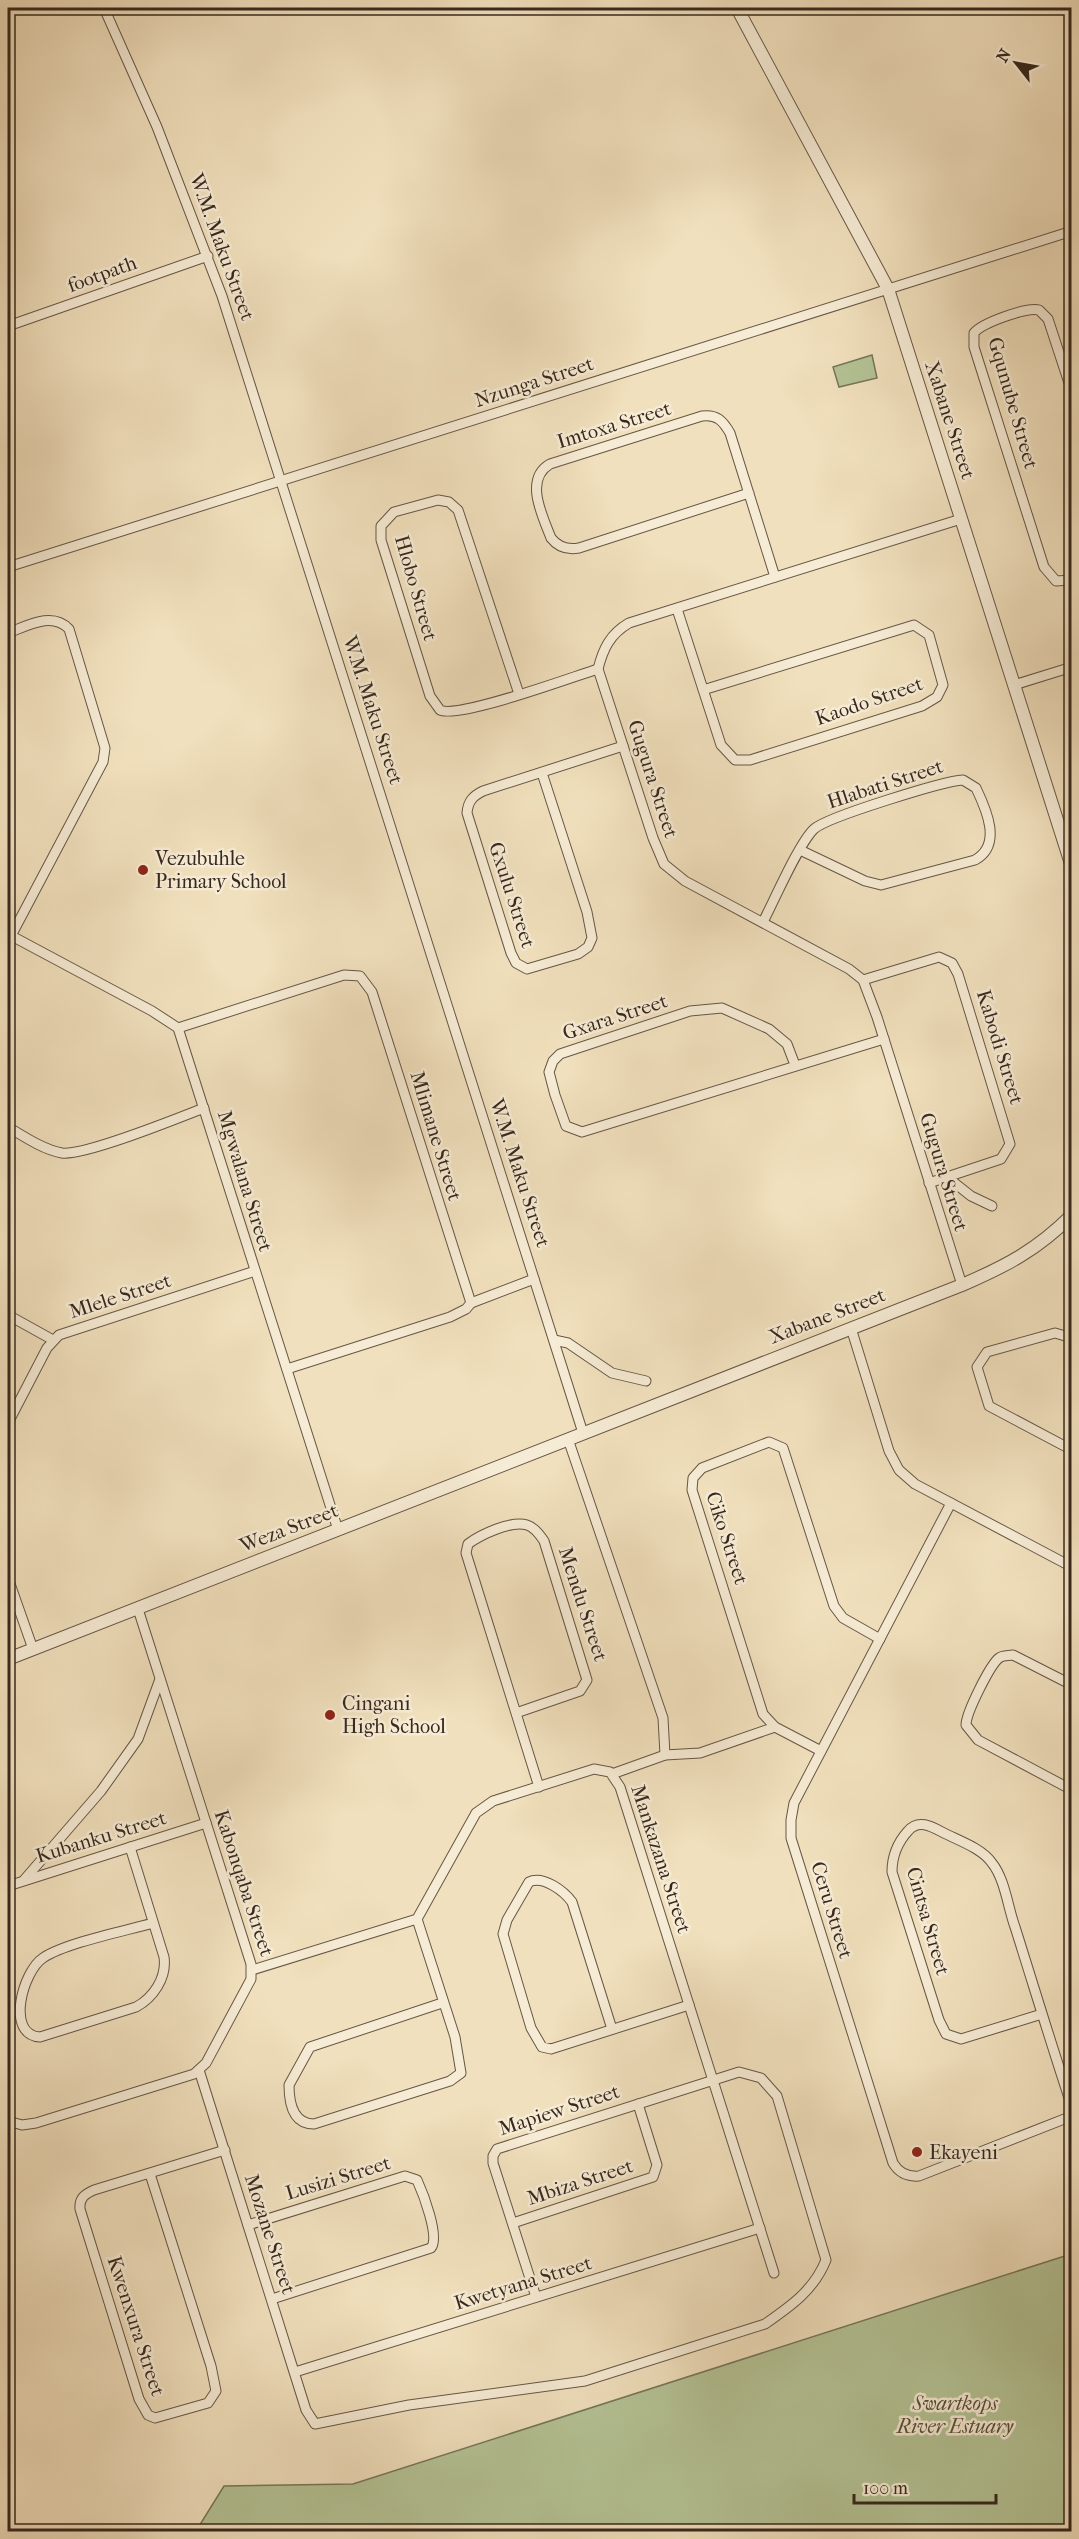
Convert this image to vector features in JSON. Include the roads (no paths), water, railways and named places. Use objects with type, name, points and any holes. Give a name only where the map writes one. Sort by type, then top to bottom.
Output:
[{"type":"street","name":"W.M. Maku Street","points":[[104,8],[158,127],[208,256],[584,1432]]},
{"type":"street","name":"Xabane Street","points":[[737,8],[888,289],[1071,867]]},
{"type":"street","name":"Nzunga Street","points":[[8,567],[1071,231]]},
{"type":"street","name":"footpath","points":[[8,326],[208,256]]},
{"type":"street","name":"Gqunube Street","points":[[1071,392],[1048,319],[1039,310],[1026,310],[984,325],[975,333],[974,347],[1044,567],[1056,581],[1071,580]]},
{"type":"street","name":"Imtoxa Street","points":[[749,493],[574,549],[561,546],[551,538],[535,484],[540,472],[550,464],[710,415],[721,420],[730,433],[749,493],[775,577]]},
{"type":"street","name":"Hlobo Street","points":[[519,694],[458,510],[449,502],[438,500],[388,516],[381,526],[381,540],[436,707],[451,713],[519,694],[598,669]]},
{"type":"street","points":[[598,669],[606,644],[620,628],[961,519]]},
{"type":"street","name":"Kaodo Street","points":[[677,609],[703,690],[724,752],[735,760],[742,761],[922,706],[937,697],[943,685],[929,635],[914,625],[703,690]]},
{"type":"street","points":[[8,633],[52,620],[60,622],[69,629],[105,748],[103,762],[9,935],[152,1011],[178,1028]]},
{"type":"street","points":[[1014,685],[1071,667]]},
{"type":"street","name":"Gugura Street","points":[[598,669],[657,852],[664,864],[685,881],[838,962],[863,981],[884,1039],[962,1285]]},
{"type":"street","name":"Gxulu Street","points":[[542,773],[587,912],[592,938],[588,947],[578,954],[527,969],[516,963],[511,953],[467,813],[470,799],[483,791],[623,746]]},
{"type":"street","name":"Hlabati Street","points":[[763,922],[800,850],[814,829],[828,820],[963,780],[976,788],[992,839],[987,852],[975,860],[881,885],[865,881],[800,850]]},
{"type":"street","name":"Kabodi Street","points":[[863,981],[939,957],[952,963],[958,974],[1010,1144],[1001,1159],[929,1183]]},
{"type":"street","name":"Mlimane Street","points":[[178,1028],[344,975],[360,976],[366,981],[372,992],[471,1303]]},
{"type":"street","name":"Gxara Street","points":[[795,1065],[787,1044],[775,1033],[735,1012],[708,1008],[690,1011],[560,1054],[553,1061],[549,1072],[563,1121],[574,1130],[582,1132],[884,1039]]},
{"type":"street","name":"Mgwalana Street","points":[[178,1028],[338,1530]]},
{"type":"street","points":[[8,1127],[50,1148],[68,1153],[204,1108]]},
{"type":"street","points":[[946,1177],[971,1196],[992,1206]]},
{"type":"street","name":"Xabane Street","points":[[584,1432],[962,1285],[1024,1256],[1047,1239],[1071,1215]]},
{"type":"street","name":"Mlele Street","points":[[8,1423],[53,1340],[72,1329],[255,1271]]},
{"type":"street","points":[[287,1369],[446,1319],[466,1309],[471,1303],[534,1279]]},
{"type":"street","points":[[8,1316],[53,1340]]},
{"type":"street","points":[[851,1328],[889,1451],[899,1470],[915,1484],[1071,1566]]},
{"type":"street","points":[[1071,1338],[1054,1333],[998,1349],[984,1355],[977,1367],[987,1401],[993,1408],[1071,1450]]},
{"type":"street","points":[[554,1340],[568,1343],[612,1373],[646,1381]]},
{"type":"street","name":"Weza Street","points":[[8,1659],[584,1432]]},
{"type":"street","points":[[568,1439],[663,1718],[665,1755]]},
{"type":"street","name":"Ciko Street","points":[[774,1727],[767,1721],[759,1704],[692,1490],[693,1478],[702,1468],[769,1442],[783,1448],[834,1606],[843,1618],[880,1639]]},
{"type":"street","name":"Ceru Street","points":[[951,1503],[794,1803],[790,1820],[791,1838],[897,2170],[907,2175],[919,2176],[1071,2116]]},
{"type":"street","name":"Mendu Street","points":[[516,1713],[580,1691],[587,1680],[544,1541],[526,1524],[514,1525],[482,1536],[468,1544],[466,1553],[539,1787]]},
{"type":"street","points":[[8,1578],[33,1649]]},
{"type":"street","name":"Kabonqaba Street","points":[[138,1609],[252,1970],[241,1999],[199,2070]]},
{"type":"street","points":[[1071,1685],[1013,1655],[1004,1656],[998,1659],[992,1668],[966,1718],[968,1731],[978,1740],[1071,1790]]},
{"type":"street","points":[[24,1880],[101,1791],[138,1739],[160,1679]]},
{"type":"street","points":[[612,1774],[665,1755],[700,1753],[774,1727],[821,1751]]},
{"type":"street","name":"Mankazana Street","points":[[417,1919],[476,1813],[493,1801],[594,1769],[604,1769],[612,1774],[620,1786],[774,2274]]},
{"type":"street","name":"Kubanku Street","points":[[8,1886],[206,1823]]},
{"type":"street","name":"Cintsa Street","points":[[1042,2014],[961,2039],[946,2034],[939,2020],[892,1872],[894,1855],[912,1828],[922,1824],[932,1827],[983,1854],[993,1863],[1042,2014],[1071,2107]]},
{"type":"street","points":[[130,1847],[153,1923],[165,1964],[158,1986],[149,1998],[136,2007],[40,2037],[32,2036],[26,2031],[20,1997],[40,1960],[83,1943],[153,1923]]},
{"type":"street","points":[[612,2029],[572,1902],[561,1891],[541,1880],[529,1882],[507,1920],[503,1934],[536,2041],[542,2047],[551,2049],[689,2005]]},
{"type":"street","points":[[252,1970],[417,1919],[462,2069],[458,2077],[314,2124],[303,2123],[296,2118],[289,2085],[310,2047],[442,2003]]},
{"type":"street","points":[[8,2121],[22,2125],[36,2123],[199,2070]]},
{"type":"street","name":"Mozane Street","points":[[199,2070],[306,2410]]},
{"type":"street","name":"Mapiew Street","points":[[306,2410],[315,2424],[409,2405],[585,2381],[765,2324],[801,2297],[816,2282],[826,2260],[777,2096],[761,2078],[739,2072],[712,2079],[497,2149],[493,2160],[536,2297]]},
{"type":"street","name":"Mbiza Street","points":[[513,2223],[653,2177],[657,2165],[638,2103]]},
{"type":"street","name":"Kwenxura Street","points":[[150,2174],[211,2366],[216,2391],[208,2403],[155,2418],[148,2415],[139,2398],[80,2205],[82,2197],[89,2192],[225,2150]]},
{"type":"street","name":"Lusizi Street","points":[[248,2225],[405,2176],[417,2180],[421,2190],[435,2236],[430,2248],[272,2299]]},
{"type":"street","name":"Kwetyana Street","points":[[295,2372],[760,2228]]},
{"type":"place","name":"Vezubuhle Primary School","points":[[143,870]]},
{"type":"place","name":"Cingani High School","points":[[330,1715]]},
{"type":"place","name":"Ekayeni","points":[[917,2152]]},
{"type":"park label","name":"Swartkops River Estuary","points":[[955,2414]]}]
